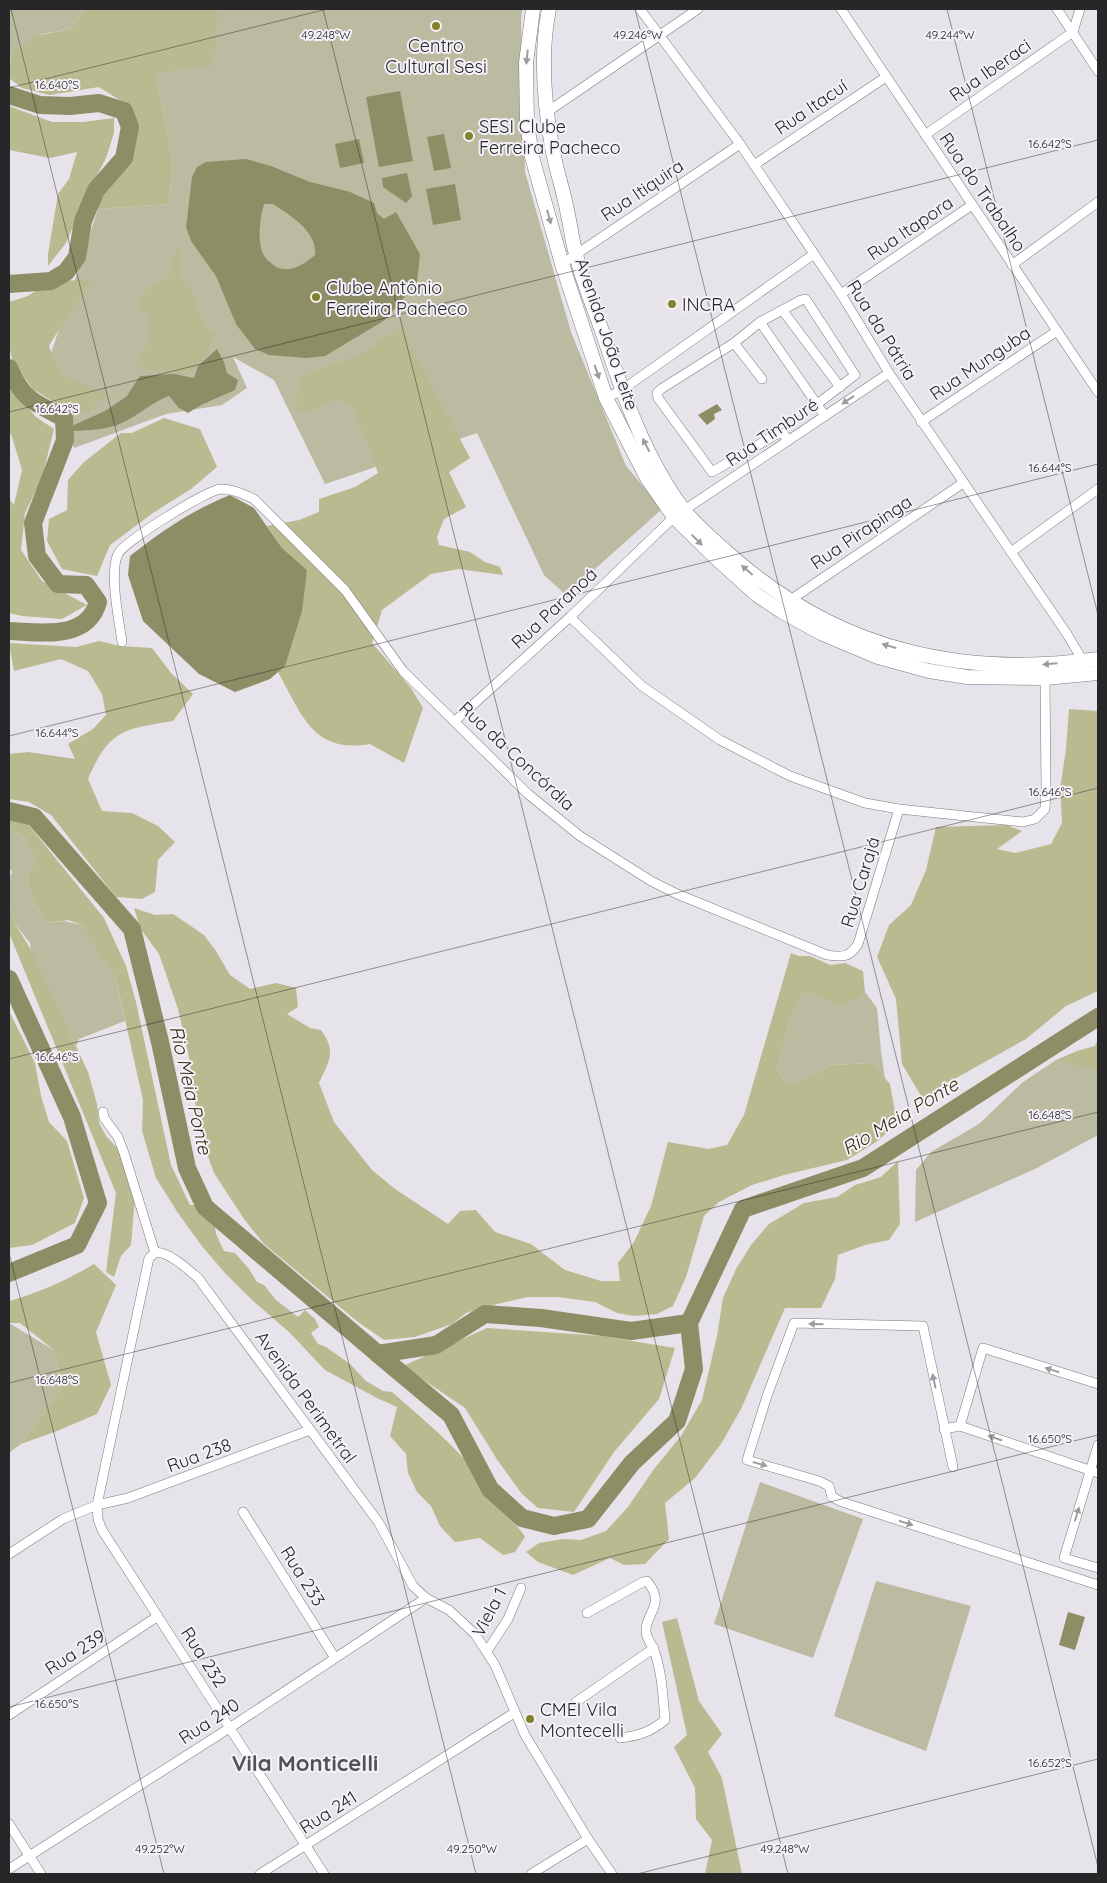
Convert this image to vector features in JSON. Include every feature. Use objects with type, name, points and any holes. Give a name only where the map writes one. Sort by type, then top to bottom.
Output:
[{"type":"street","name":"Avenida João Leite","points":[[533,9],[526,63],[527,122],[532,157],[571,295],[606,398],[647,478],[679,514],[764,584],[785,606],[846,645],[878,657],[929,671],[967,677],[1045,678],[1089,670],[1098,659]]},
{"type":"street","name":"Avenida João Leite","points":[[549,9],[544,67],[547,112],[552,148],[563,187],[576,254],[622,390],[679,514]]},
{"type":"street","name":"Rua da Pátria","points":[[640,9],[740,144],[841,294],[889,373],[1089,670]]},
{"type":"street","points":[[547,112],[698,9]]},
{"type":"street","name":"Rua do Trabalho","points":[[841,9],[1098,390]]},
{"type":"street","points":[[1057,9],[1098,71]]},
{"type":"street","points":[[1073,32],[1080,9]]},
{"type":"street","name":"Rua Iberaci","points":[[925,135],[1073,32]]},
{"type":"street","name":"Rua Itacuí","points":[[754,165],[886,77]]},
{"type":"street","name":"Rua Itiquira","points":[[562,264],[740,144]]},
{"type":"street","points":[[1012,265],[1098,202]]},
{"type":"street","name":"Rua Itapora","points":[[841,294],[972,205]]},
{"type":"street","points":[[606,398],[622,390],[814,254]]},
{"type":"street","points":[[571,295],[587,288]]},
{"type":"street","points":[[788,441],[784,433],[775,435],[715,472],[710,471],[658,398],[658,393],[661,389],[734,343],[760,322],[805,299],[855,373],[855,377],[816,405]]},
{"type":"street","points":[[783,311],[840,387]]},
{"type":"street","points":[[760,322],[825,416]]},
{"type":"street","name":"Rua Munguba","points":[[922,422],[1057,331]]},
{"type":"street","points":[[734,343],[762,379]]},
{"type":"street","name":"Rua Timburé","points":[[679,514],[889,373]]},
{"type":"street","points":[[740,456],[752,458],[756,462]]},
{"type":"street","name":"Rua Pirapinga","points":[[785,606],[963,483]]},
{"type":"street","name":"Rua da Concórdia","points":[[122,642],[113,572],[118,553],[129,542],[195,500],[220,489],[237,491],[254,499],[345,590],[403,671],[528,794],[592,844],[651,881],[677,894],[827,955],[843,957]]},
{"type":"street","points":[[1011,552],[1098,489]]},
{"type":"street","name":"Rua Paranoá","points":[[455,721],[570,617],[679,514]]},
{"type":"street","name":"Avenida João Leite","points":[[785,606],[884,645],[932,658],[1008,666],[1046,665],[1089,670]]},
{"type":"street","points":[[570,617],[642,686],[720,740],[790,776],[865,803],[899,809],[1023,822],[1035,819],[1044,809],[1046,789],[1045,678]]},
{"type":"street","name":"Rua Carajá","points":[[843,957],[852,952],[858,944],[899,809]]},
{"type":"street","points":[[9,1554],[63,1519],[97,1505],[146,1266],[149,1258],[155,1253],[124,1153],[118,1138],[104,1118],[103,1112]]},
{"type":"street","name":"Avenida Perimetral","points":[[155,1253],[161,1253],[178,1262],[198,1278],[379,1523],[413,1586],[426,1598],[449,1610],[475,1634],[494,1664],[525,1735],[612,1874]]},
{"type":"street","points":[[954,1467],[944,1429],[923,1326],[794,1323],[767,1396],[747,1460],[819,1481],[829,1486],[832,1497],[842,1502],[1098,1585]]},
{"type":"street","points":[[960,1426],[983,1348],[1098,1384]]},
{"type":"street","points":[[944,1429],[960,1426],[1094,1471]]},
{"type":"street","name":"Rua 238","points":[[97,1505],[128,1498],[310,1430]]},
{"type":"street","points":[[1098,1445],[1094,1471],[1064,1558],[1098,1568]]},
{"type":"street","name":"Rua 232","points":[[97,1505],[98,1519],[102,1530],[231,1727],[324,1874]]},
{"type":"street","name":"Rua 233","points":[[244,1512],[336,1658]]},
{"type":"street","points":[[587,1613],[647,1581],[656,1600],[655,1608],[646,1628],[648,1642],[654,1648],[663,1688],[664,1720],[652,1730],[632,1737],[620,1738]]},
{"type":"street","name":"Viela 1","points":[[487,1651],[508,1619],[520,1588]]},
{"type":"street","name":"Rua 240","points":[[9,1869],[231,1727],[426,1598]]},
{"type":"street","name":"Rua 239","points":[[9,1715],[158,1616]]},
{"type":"street","points":[[576,1702],[654,1648]]},
{"type":"street","name":"Rua 241","points":[[260,1874],[514,1713]]},
{"type":"street","points":[[9,1824],[41,1874]]},
{"type":"street","points":[[531,1874],[588,1838]]},
{"type":"shaded area","points":[[9,9],[86,9],[70,29],[42,34],[11,55],[9,64]]},
{"type":"shaded area","points":[[86,9],[214,9],[218,15],[213,65],[156,73],[173,163],[169,204],[98,209],[103,190],[133,152],[132,121],[121,101],[99,87],[50,95],[22,88],[9,78],[11,55],[35,36],[70,29]]},
{"type":"shaded area","name":"Clube Antônio Ferreira Pacheco","points":[[211,9],[522,9],[525,172],[571,332],[626,466],[662,509],[566,595],[544,575],[477,433],[325,484],[274,380],[233,357],[247,388],[222,405],[166,414],[74,448],[44,375],[98,209],[169,204],[173,163],[156,73]]},
{"type":"shaded area","points":[[400,91],[413,161],[379,167],[366,97]]},
{"type":"shaded area","points":[[9,106],[52,122],[83,122],[114,118],[114,133],[106,158],[90,188],[66,243],[48,266],[48,254],[58,194],[69,179],[77,152],[50,158],[9,150]]},
{"type":"shaded area","points":[[444,134],[451,168],[434,171],[427,137]]},
{"type":"shaded area","points":[[359,139],[364,163],[340,168],[335,144]]},
{"type":"shaded area","points":[[246,159],[271,166],[310,182],[350,192],[374,203],[377,213],[384,219],[396,212],[420,254],[417,282],[385,320],[325,356],[306,358],[269,355],[255,349],[236,324],[216,276],[191,241],[186,227],[192,177],[197,167],[206,162]],"holes":[[[264,204],[273,204],[302,225],[312,239],[315,255],[300,266],[283,269],[277,267],[263,254],[260,236],[261,216]]]},
{"type":"shaded area","points":[[407,173],[412,196],[406,203],[383,187],[382,178]]},
{"type":"shaded area","points":[[455,184],[461,220],[433,225],[426,189]]},
{"type":"shaded area","points":[[180,246],[182,280],[192,291],[196,307],[206,327],[215,334],[202,360],[194,368],[176,374],[137,366],[138,355],[150,343],[150,316],[138,305],[146,291],[169,277],[174,256]]},
{"type":"shaded area","points":[[91,280],[49,346],[59,373],[86,386],[108,393],[87,412],[55,403],[33,389],[13,362],[9,346],[9,302],[28,296],[51,281]]},
{"type":"shaded area","points":[[401,327],[470,458],[449,472],[466,507],[444,519],[437,537],[439,545],[470,552],[485,562],[500,567],[503,575],[459,569],[431,574],[382,610],[372,643],[411,688],[423,708],[404,763],[370,744],[351,746],[335,743],[322,737],[312,728],[294,703],[278,672],[307,570],[282,548],[267,526],[299,520],[319,512],[319,499],[355,487],[378,473],[354,410],[340,398],[319,407],[297,413],[298,379],[360,355]]},
{"type":"shaded area","points":[[217,349],[227,373],[238,380],[235,390],[188,413],[179,408],[169,396],[116,425],[98,429],[72,431],[74,425],[105,411],[127,396],[140,376],[174,374],[194,378],[198,366]]},
{"type":"shaded area","points":[[9,386],[36,417],[54,429],[42,478],[25,513],[21,550],[42,581],[87,605],[62,619],[22,616],[9,613],[9,499],[14,505],[22,470],[11,434],[9,433]]},
{"type":"shaded area","points":[[717,404],[722,410],[714,414],[715,419],[707,425],[698,415]]},
{"type":"shaded area","points":[[164,418],[200,429],[217,467],[191,489],[153,513],[110,545],[97,576],[62,569],[47,541],[49,519],[67,510],[68,480],[84,462],[121,433],[132,433]]},
{"type":"shaded area","points":[[230,495],[254,508],[282,548],[307,570],[302,611],[285,666],[270,679],[235,692],[199,674],[143,621],[128,575],[130,556],[178,522]]},
{"type":"shaded area","points":[[99,641],[120,646],[152,648],[171,673],[193,694],[173,721],[130,730],[111,741],[103,750],[88,779],[102,811],[132,813],[158,826],[175,842],[158,860],[155,892],[142,899],[116,897],[51,815],[29,802],[9,799],[9,754],[28,752],[75,759],[68,744],[93,729],[106,715],[102,694],[88,671],[61,659],[14,671],[9,643],[76,647]]},
{"type":"shaded area","points":[[1069,709],[1098,711],[1098,991],[1066,1006],[1026,1039],[940,1087],[924,1101],[902,1064],[896,999],[877,957],[889,925],[911,905],[926,870],[936,827],[1007,825],[1022,831],[997,849],[1015,853],[1051,844],[1062,823],[1060,789]]},
{"type":"shaded area","points":[[9,816],[27,823],[104,918],[126,966],[136,1002],[171,1165],[190,1205],[197,1205],[213,1214],[216,1234],[224,1251],[235,1253],[257,1282],[264,1285],[276,1300],[298,1317],[305,1310],[315,1319],[319,1327],[311,1333],[318,1344],[326,1347],[350,1364],[366,1381],[383,1391],[392,1392],[458,1452],[500,1509],[520,1529],[525,1537],[515,1552],[503,1555],[480,1538],[455,1542],[440,1526],[431,1506],[417,1492],[408,1473],[406,1454],[390,1436],[397,1407],[325,1370],[289,1332],[252,1300],[224,1272],[201,1245],[178,1213],[156,1178],[142,1131],[143,1100],[116,979],[90,941],[82,925],[68,920],[46,923],[31,896],[27,876],[36,863],[35,856],[28,842],[20,835],[9,830]]},
{"type":"shaded area","points":[[9,830],[24,838],[32,846],[36,856],[36,862],[27,876],[31,896],[46,923],[64,921],[82,925],[116,979],[125,1021],[79,1039],[76,1046],[46,986],[31,952],[30,943],[15,924],[9,906],[9,879],[12,872],[9,867]]},
{"type":"shaded area","points":[[9,906],[15,924],[30,948],[88,1072],[97,1104],[99,1123],[106,1136],[118,1149],[135,1195],[131,1245],[121,1256],[114,1277],[106,1272],[116,1193],[9,933]]},
{"type":"shaded area","points":[[134,908],[155,915],[173,914],[204,935],[230,975],[250,989],[276,983],[296,988],[298,1007],[287,1014],[310,1028],[321,1030],[329,1044],[330,1056],[319,1083],[334,1122],[372,1170],[395,1189],[448,1224],[460,1211],[476,1210],[495,1232],[531,1244],[565,1270],[601,1281],[620,1281],[618,1263],[634,1242],[651,1206],[668,1142],[709,1149],[727,1145],[744,1115],[791,953],[799,956],[810,956],[830,965],[845,963],[863,971],[865,992],[844,1004],[831,1002],[808,991],[801,996],[790,1021],[777,1070],[787,1084],[808,1078],[832,1065],[872,1063],[890,1084],[897,1124],[876,1142],[847,1160],[784,1175],[752,1185],[719,1202],[704,1216],[686,1277],[673,1306],[657,1314],[634,1316],[617,1313],[595,1302],[558,1297],[528,1297],[466,1313],[452,1324],[415,1337],[384,1340],[358,1322],[264,1244],[244,1219],[214,1173],[199,1131],[189,1057],[178,1009],[159,954],[140,928]]},
{"type":"shaded area","points":[[808,991],[837,1004],[850,1002],[865,992],[877,1008],[885,1079],[872,1063],[832,1065],[808,1078],[787,1084],[777,1070],[790,1021],[801,996]]},
{"type":"shaded area","points":[[9,1011],[35,1063],[41,1096],[49,1122],[67,1141],[84,1198],[75,1223],[32,1245],[9,1248]]},
{"type":"shaded area","points":[[1098,1039],[1098,1072],[1056,1060],[1095,1046]]},
{"type":"shaded area","points":[[1098,1059],[1098,1135],[1035,1169],[915,1222],[916,1170],[931,1152],[979,1124],[1023,1082],[1056,1060]]},
{"type":"shaded area","points":[[898,1161],[900,1224],[889,1240],[865,1245],[838,1255],[835,1279],[821,1308],[785,1308],[741,1409],[721,1444],[695,1478],[665,1503],[669,1539],[645,1564],[624,1565],[610,1558],[573,1575],[538,1562],[526,1552],[539,1543],[563,1539],[581,1540],[606,1531],[628,1507],[654,1469],[681,1436],[702,1400],[717,1336],[723,1298],[736,1269],[751,1245],[769,1224],[804,1203],[837,1197],[855,1185],[881,1177]]},
{"type":"shaded area","points":[[94,1264],[116,1285],[96,1332],[111,1385],[97,1414],[21,1444],[62,1387],[55,1351],[20,1323],[9,1323],[9,1301],[53,1286]]},
{"type":"shaded area","points":[[9,1323],[55,1351],[62,1387],[21,1444],[9,1453]]},
{"type":"shaded area","points":[[487,1328],[602,1336],[675,1348],[659,1399],[614,1452],[574,1512],[538,1508],[522,1494],[498,1461],[465,1408],[403,1366]]},
{"type":"shaded area","points":[[760,1482],[863,1519],[813,1658],[714,1624]]},
{"type":"shaded area","points":[[876,1581],[971,1606],[926,1751],[834,1716]]},
{"type":"shaded area","points":[[1068,1612],[1085,1617],[1075,1650],[1059,1645]]},
{"type":"shaded area","points":[[677,1618],[699,1701],[722,1734],[708,1752],[722,1778],[742,1874],[705,1874],[712,1840],[696,1819],[695,1788],[674,1747],[687,1735],[662,1622]]},
{"type":"waterway","points":[[9,95],[40,105],[70,106],[99,103],[124,111],[130,127],[124,158],[96,190],[83,221],[77,257],[66,272],[51,281],[9,284]]},
{"type":"waterway","points":[[9,368],[14,379],[25,394],[38,404],[64,418],[65,440],[33,523],[37,556],[58,584],[86,585],[98,602],[92,614],[84,623],[73,629],[48,633],[9,631]]},
{"type":"waterway","name":"Rio Meia Ponte","points":[[9,811],[34,817],[132,929],[160,1042],[187,1168],[205,1207],[378,1354],[436,1345],[485,1314],[541,1318],[631,1331],[689,1323],[743,1209],[863,1168],[1098,1017]]},
{"type":"waterway","name":"Rio Meia Ponte","points":[[9,979],[72,1117],[98,1203],[77,1245],[9,1273]]},
{"type":"waterway","name":"Rio Meia Ponte","points":[[378,1354],[451,1415],[490,1489],[522,1518],[554,1526],[588,1519],[632,1463],[677,1421],[694,1369],[689,1323]]},
{"type":"place","name":"Centro Cultural Sesi","points":[[436,26]]},
{"type":"place","name":"SESI Clube Ferreira Pacheco","points":[[469,136]]},
{"type":"place","name":"Clube Antônio Ferreira Pacheco","points":[[316,297]]},
{"type":"place","name":"INCRA","points":[[672,304]]},
{"type":"place","name":"CMEI Vila Montecelli","points":[[530,1719]]},
{"type":"district","name":"Vila Monticelli","points":[[305,1763]]}]
